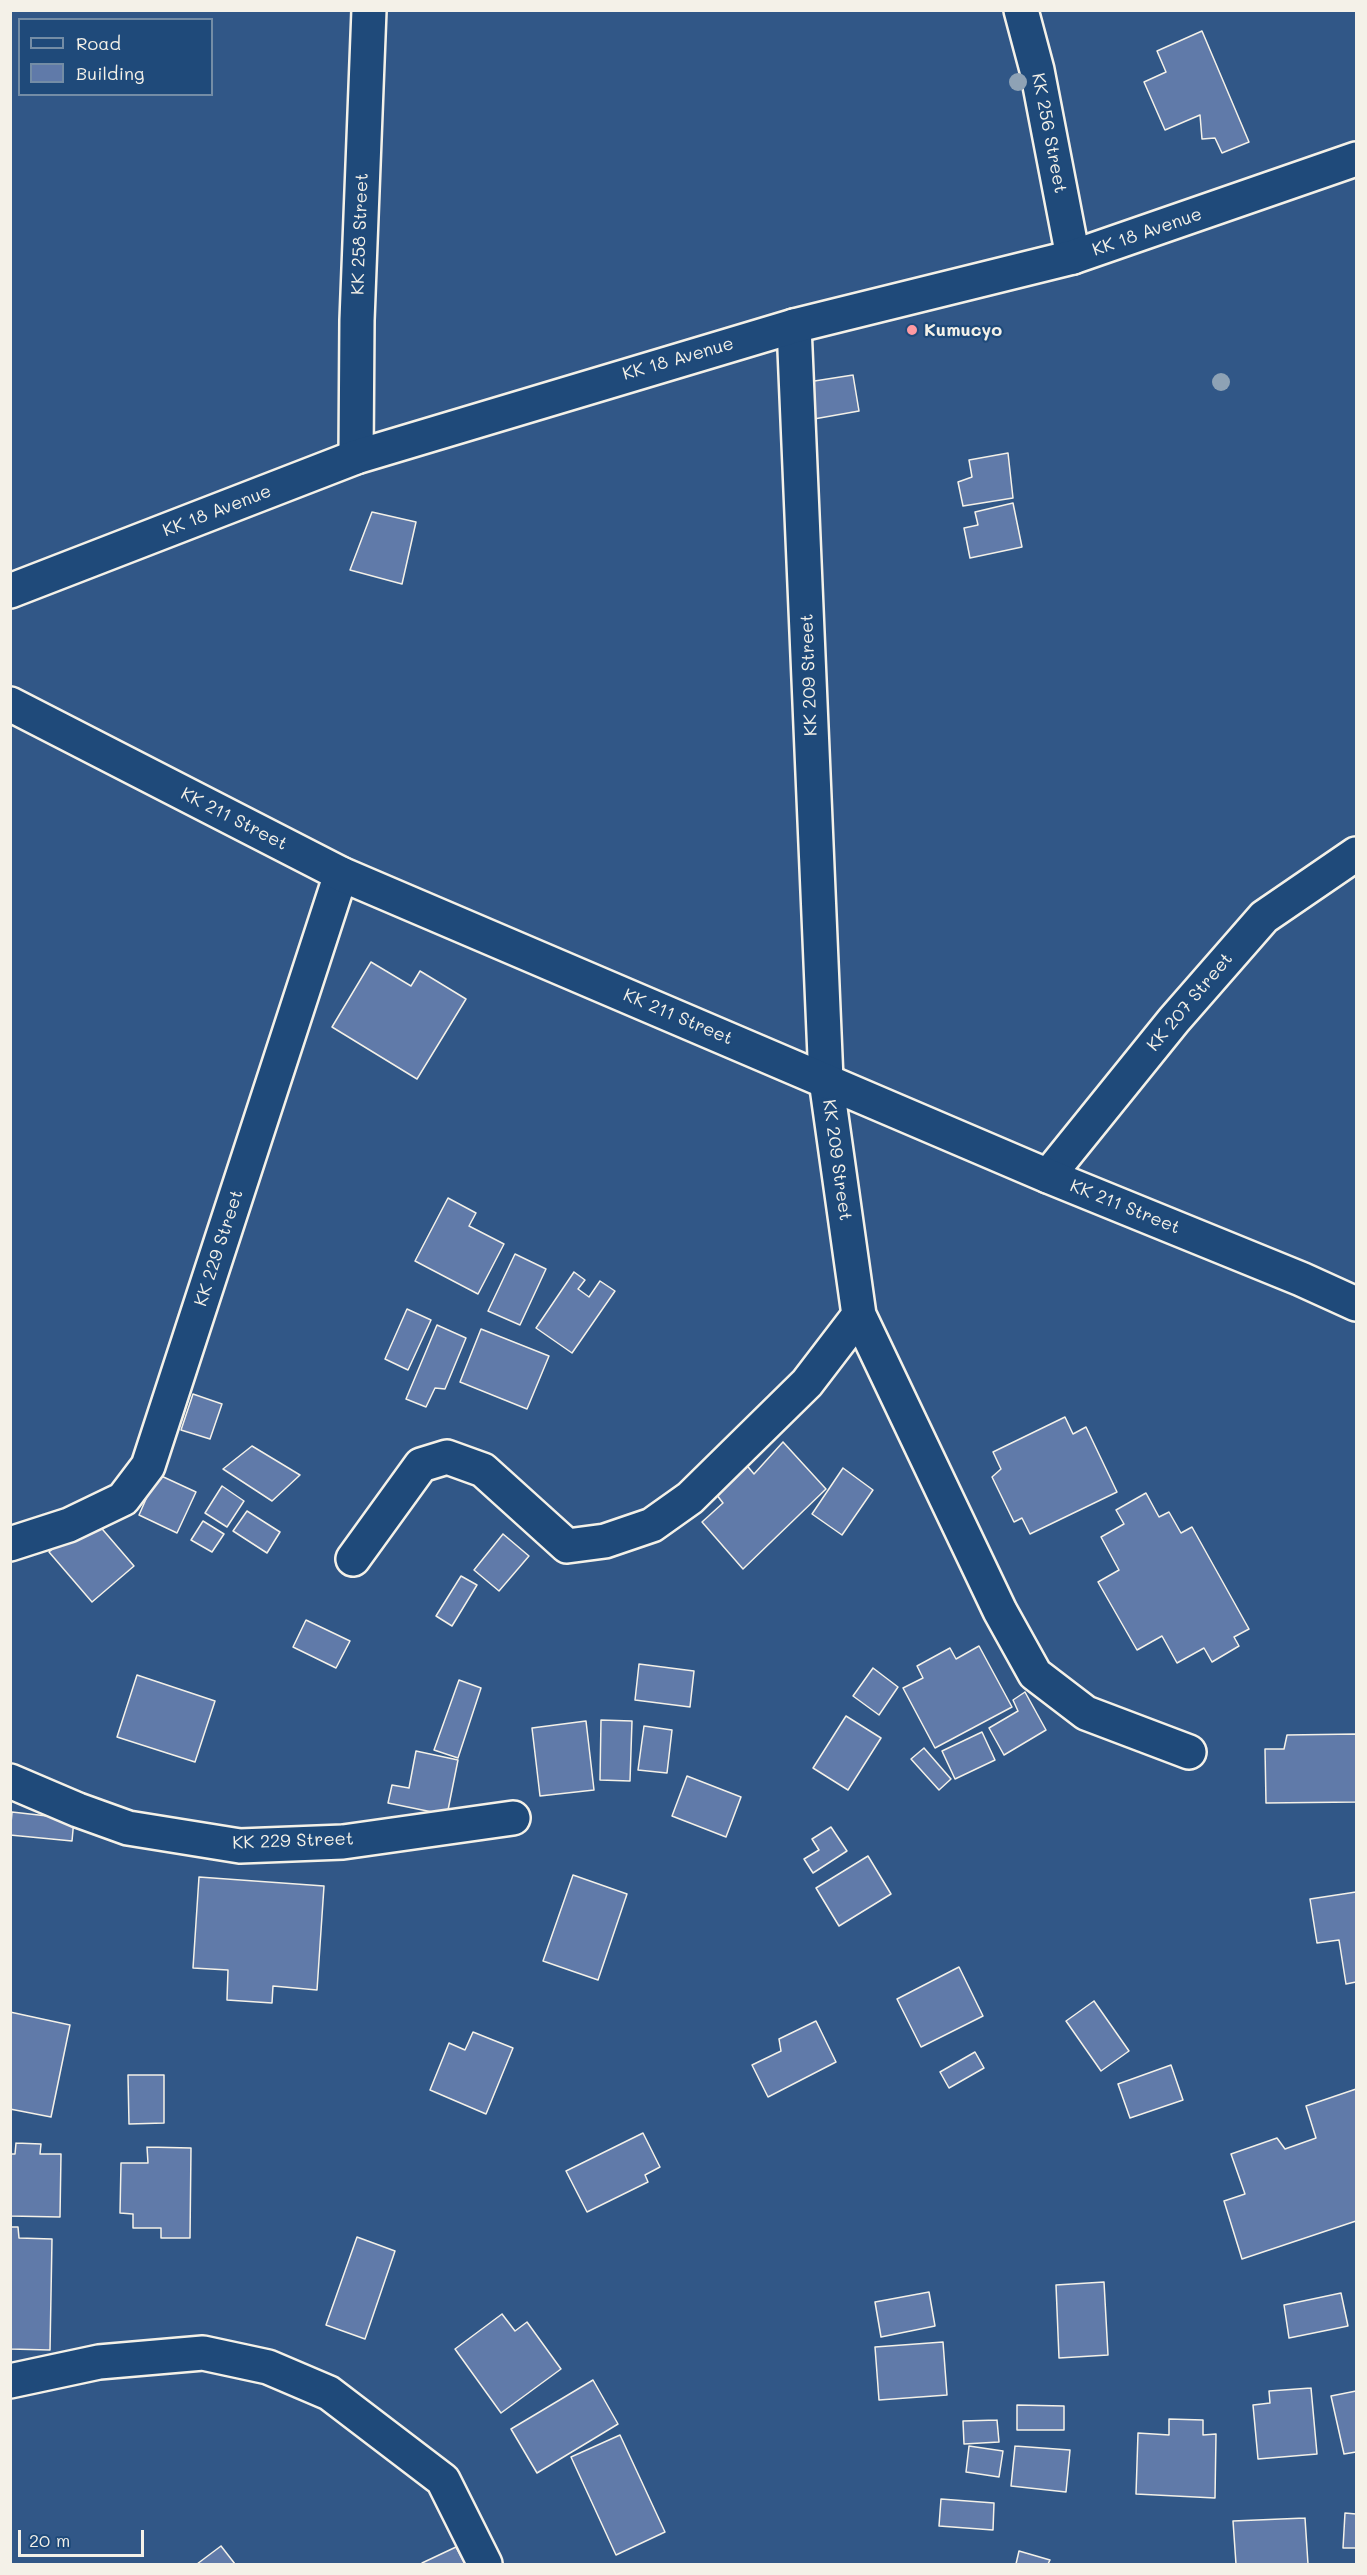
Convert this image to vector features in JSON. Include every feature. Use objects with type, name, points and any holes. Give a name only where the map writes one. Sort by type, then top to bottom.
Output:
[{"type":"street","name":"KK 258 Street","points":[[356,457],[357,320],[369,10]]},
{"type":"street","name":"KK 256 Street","points":[[1021,10],[1037,70],[1073,257]]},
{"type":"street","name":"KK 18 Avenue","points":[[10,591],[356,457],[794,326],[1073,257],[1356,159]]},
{"type":"street","name":"KK 209 Street","points":[[794,326],[826,1080],[859,1316],[1000,1611],[1035,1674],[1086,1713],[1189,1752]]},
{"type":"street","name":"KK 211 Street","points":[[10,704],[341,874],[1048,1176],[1301,1279],[1356,1304]]},
{"type":"street","name":"KK 207 Street","points":[[1048,1176],[1174,1020],[1263,917],[1356,854]]},
{"type":"street","name":"KK 229 Street","points":[[10,1545],[69,1526],[123,1499],[148,1466],[341,874]]},
{"type":"street","points":[[353,1558],[421,1465],[447,1457],[483,1470],[567,1546],[604,1541],[652,1525],[690,1498],[807,1383],[859,1316]]},
{"type":"street","name":"KK 229 Street","points":[[10,1781],[128,1828],[240,1846],[343,1842],[513,1818]]},
{"type":"street","points":[[10,2381],[99,2362],[203,2353],[268,2367],[329,2394],[442,2480],[485,2565]]},
{"type":"building","points":[[1202,31],[1249,142],[1222,153],[1215,138],[1202,139],[1200,115],[1165,130],[1144,82],[1166,72],[1157,51]]},
{"type":"building","points":[[853,375],[859,411],[814,419],[808,382]]},
{"type":"building","points":[[1008,453],[1013,498],[963,506],[958,482],[972,477],[969,460]]},
{"type":"building","points":[[1013,503],[1022,547],[970,558],[964,528],[978,525],[975,512]]},
{"type":"building","points":[[372,512],[416,522],[402,584],[350,570]]},
{"type":"building","points":[[371,962],[411,986],[420,971],[466,999],[417,1079],[332,1027]]},
{"type":"building","points":[[448,1198],[476,1213],[469,1226],[504,1244],[478,1294],[415,1261]]},
{"type":"building","points":[[515,1254],[546,1269],[520,1325],[488,1311]]},
{"type":"building","points":[[574,1272],[585,1280],[578,1289],[589,1297],[600,1281],[615,1291],[572,1353],[536,1328]]},
{"type":"building","points":[[407,1309],[431,1320],[408,1370],[385,1359]]},
{"type":"building","points":[[437,1325],[466,1338],[445,1389],[435,1388],[426,1407],[406,1399]]},
{"type":"building","points":[[481,1329],[549,1356],[527,1409],[460,1382]]},
{"type":"building","points":[[193,1394],[222,1404],[210,1439],[181,1430]]},
{"type":"building","points":[[1065,1417],[1073,1434],[1086,1427],[1117,1492],[1030,1534],[1022,1518],[1014,1522],[992,1477],[1001,1469],[993,1452]]},
{"type":"building","points":[[783,1442],[826,1489],[743,1569],[702,1522],[723,1503],[713,1490],[744,1462],[754,1474]]},
{"type":"building","points":[[252,1446],[300,1475],[272,1501],[223,1469]]},
{"type":"building","points":[[843,1468],[873,1490],[842,1535],[812,1514]]},
{"type":"building","points":[[157,1474],[196,1492],[177,1533],[139,1515]]},
{"type":"building","points":[[222,1486],[244,1501],[227,1527],[205,1513]]},
{"type":"building","points":[[1146,1493],[1159,1517],[1169,1512],[1181,1533],[1192,1527],[1249,1629],[1234,1637],[1239,1646],[1212,1662],[1204,1648],[1177,1663],[1162,1636],[1137,1650],[1098,1582],[1119,1570],[1101,1537],[1124,1524],[1116,1510]]},
{"type":"building","points":[[247,1511],[280,1532],[267,1553],[233,1531]]},
{"type":"building","points":[[91,1516],[134,1566],[92,1602],[49,1552]]},
{"type":"building","points":[[203,1521],[224,1534],[212,1552],[191,1540]]},
{"type":"building","points":[[503,1534],[529,1556],[499,1591],[474,1570]]},
{"type":"building","points":[[461,1576],[477,1585],[452,1626],[436,1616]]},
{"type":"building","points":[[306,1620],[350,1641],[336,1668],[293,1647]]},
{"type":"building","points":[[979,1646],[1012,1707],[935,1748],[903,1688],[923,1678],[917,1666],[950,1648],[956,1659]]},
{"type":"building","points":[[639,1664],[694,1671],[690,1707],[635,1700]]},
{"type":"building","points":[[873,1668],[898,1687],[879,1715],[853,1696]]},
{"type":"building","points":[[137,1675],[215,1701],[195,1762],[117,1737]]},
{"type":"building","points":[[459,1680],[481,1688],[458,1758],[434,1750]]},
{"type":"building","points":[[1025,1692],[1046,1730],[1004,1755],[989,1728],[1018,1711],[1013,1700]]},
{"type":"building","points":[[846,1716],[881,1738],[848,1790],[813,1768]]},
{"type":"building","points":[[601,1720],[632,1721],[630,1781],[600,1780]]},
{"type":"building","points":[[586,1721],[594,1790],[540,1796],[532,1728]]},
{"type":"building","points":[[644,1726],[672,1730],[667,1773],[638,1770]]},
{"type":"building","points":[[982,1732],[995,1760],[955,1779],[942,1751]]},
{"type":"building","points":[[1356,1734],[1356,1802],[1266,1803],[1265,1749],[1284,1749],[1287,1735]]},
{"type":"building","points":[[924,1748],[951,1779],[939,1790],[911,1759]]},
{"type":"building","points":[[416,1751],[458,1760],[447,1815],[388,1803],[392,1785],[409,1788]]},
{"type":"building","points":[[687,1776],[741,1797],[726,1837],[672,1816]]},
{"type":"building","points":[[12,1812],[74,1819],[72,1841],[10,1835]]},
{"type":"building","points":[[831,1827],[847,1851],[813,1873],[804,1859],[819,1850],[812,1839]]},
{"type":"building","points":[[868,1856],[891,1894],[839,1926],[816,1888]]},
{"type":"building","points":[[573,1875],[627,1894],[598,1980],[543,1961]]},
{"type":"building","points":[[199,1877],[324,1886],[317,1990],[273,1986],[272,2003],[227,2000],[228,1970],[193,1968]]},
{"type":"building","points":[[1356,1892],[1356,1982],[1346,1984],[1339,1940],[1317,1943],[1310,1899]]},
{"type":"building","points":[[959,1967],[983,2016],[921,2047],[897,1999]]},
{"type":"building","points":[[1094,2001],[1129,2051],[1101,2071],[1066,2021]]},
{"type":"building","points":[[10,2012],[70,2025],[51,2117],[10,2109]]},
{"type":"building","points":[[816,2021],[836,2062],[768,2097],[752,2065],[781,2051],[779,2039]]},
{"type":"building","points":[[473,2032],[513,2048],[486,2114],[430,2090],[449,2043],[465,2050]]},
{"type":"building","points":[[975,2052],[984,2068],[949,2088],[940,2072]]},
{"type":"building","points":[[1171,2065],[1183,2100],[1130,2118],[1118,2084]]},
{"type":"building","points":[[128,2075],[164,2075],[164,2123],[129,2124]]},
{"type":"building","points":[[1356,2089],[1356,2221],[1242,2259],[1224,2201],[1245,2194],[1231,2154],[1277,2138],[1285,2149],[1316,2138],[1306,2106]]},
{"type":"building","points":[[643,2133],[660,2167],[645,2175],[648,2182],[587,2212],[566,2171]]},
{"type":"building","points":[[16,2143],[41,2144],[40,2154],[61,2154],[60,2217],[10,2216],[10,2154],[15,2154]]},
{"type":"building","points":[[147,2147],[191,2148],[190,2238],[161,2238],[161,2228],[133,2228],[133,2214],[120,2213],[121,2163],[148,2163]]},
{"type":"building","points":[[10,2227],[18,2227],[19,2238],[52,2239],[50,2350],[10,2349]]},
{"type":"building","points":[[357,2237],[395,2251],[365,2339],[326,2325]]},
{"type":"building","points":[[1104,2282],[1108,2355],[1059,2358],[1056,2285]]},
{"type":"building","points":[[929,2292],[935,2326],[881,2337],[875,2302]]},
{"type":"building","points":[[1341,2293],[1348,2326],[1289,2338],[1284,2305]]},
{"type":"building","points":[[502,2314],[515,2331],[527,2322],[561,2369],[501,2413],[455,2349]]},
{"type":"building","points":[[943,2342],[947,2395],[879,2400],[875,2347]]},
{"type":"building","points":[[593,2380],[618,2424],[537,2473],[511,2429]]},
{"type":"building","points":[[1311,2388],[1317,2454],[1258,2459],[1253,2405],[1270,2403],[1269,2391]]},
{"type":"building","points":[[1356,2391],[1356,2452],[1344,2454],[1331,2396]]},
{"type":"building","points":[[1017,2405],[1064,2406],[1064,2430],[1017,2430]]},
{"type":"building","points":[[1169,2419],[1203,2420],[1203,2435],[1216,2434],[1215,2498],[1136,2494],[1138,2433],[1169,2435]]},
{"type":"building","points":[[997,2420],[999,2442],[964,2444],[963,2421]]},
{"type":"building","points":[[620,2435],[665,2532],[616,2555],[571,2457]]},
{"type":"building","points":[[969,2446],[1003,2451],[999,2477],[966,2472]]},
{"type":"building","points":[[1015,2446],[1070,2450],[1066,2492],[1011,2486]]},
{"type":"building","points":[[941,2499],[994,2503],[993,2530],[939,2526]]},
{"type":"building","points":[[1345,2513],[1356,2514],[1356,2548],[1343,2548]]},
{"type":"building","points":[[1305,2518],[1308,2564],[1236,2564],[1233,2521]]},
{"type":"building","points":[[221,2546],[235,2564],[197,2564]]},
{"type":"building","points":[[456,2547],[465,2564],[422,2563]]},
{"type":"building","points":[[1019,2551],[1050,2560],[1048,2564],[1016,2564]]},
{"type":"place","name":"Kumucyo","points":[[912,330]]}]
